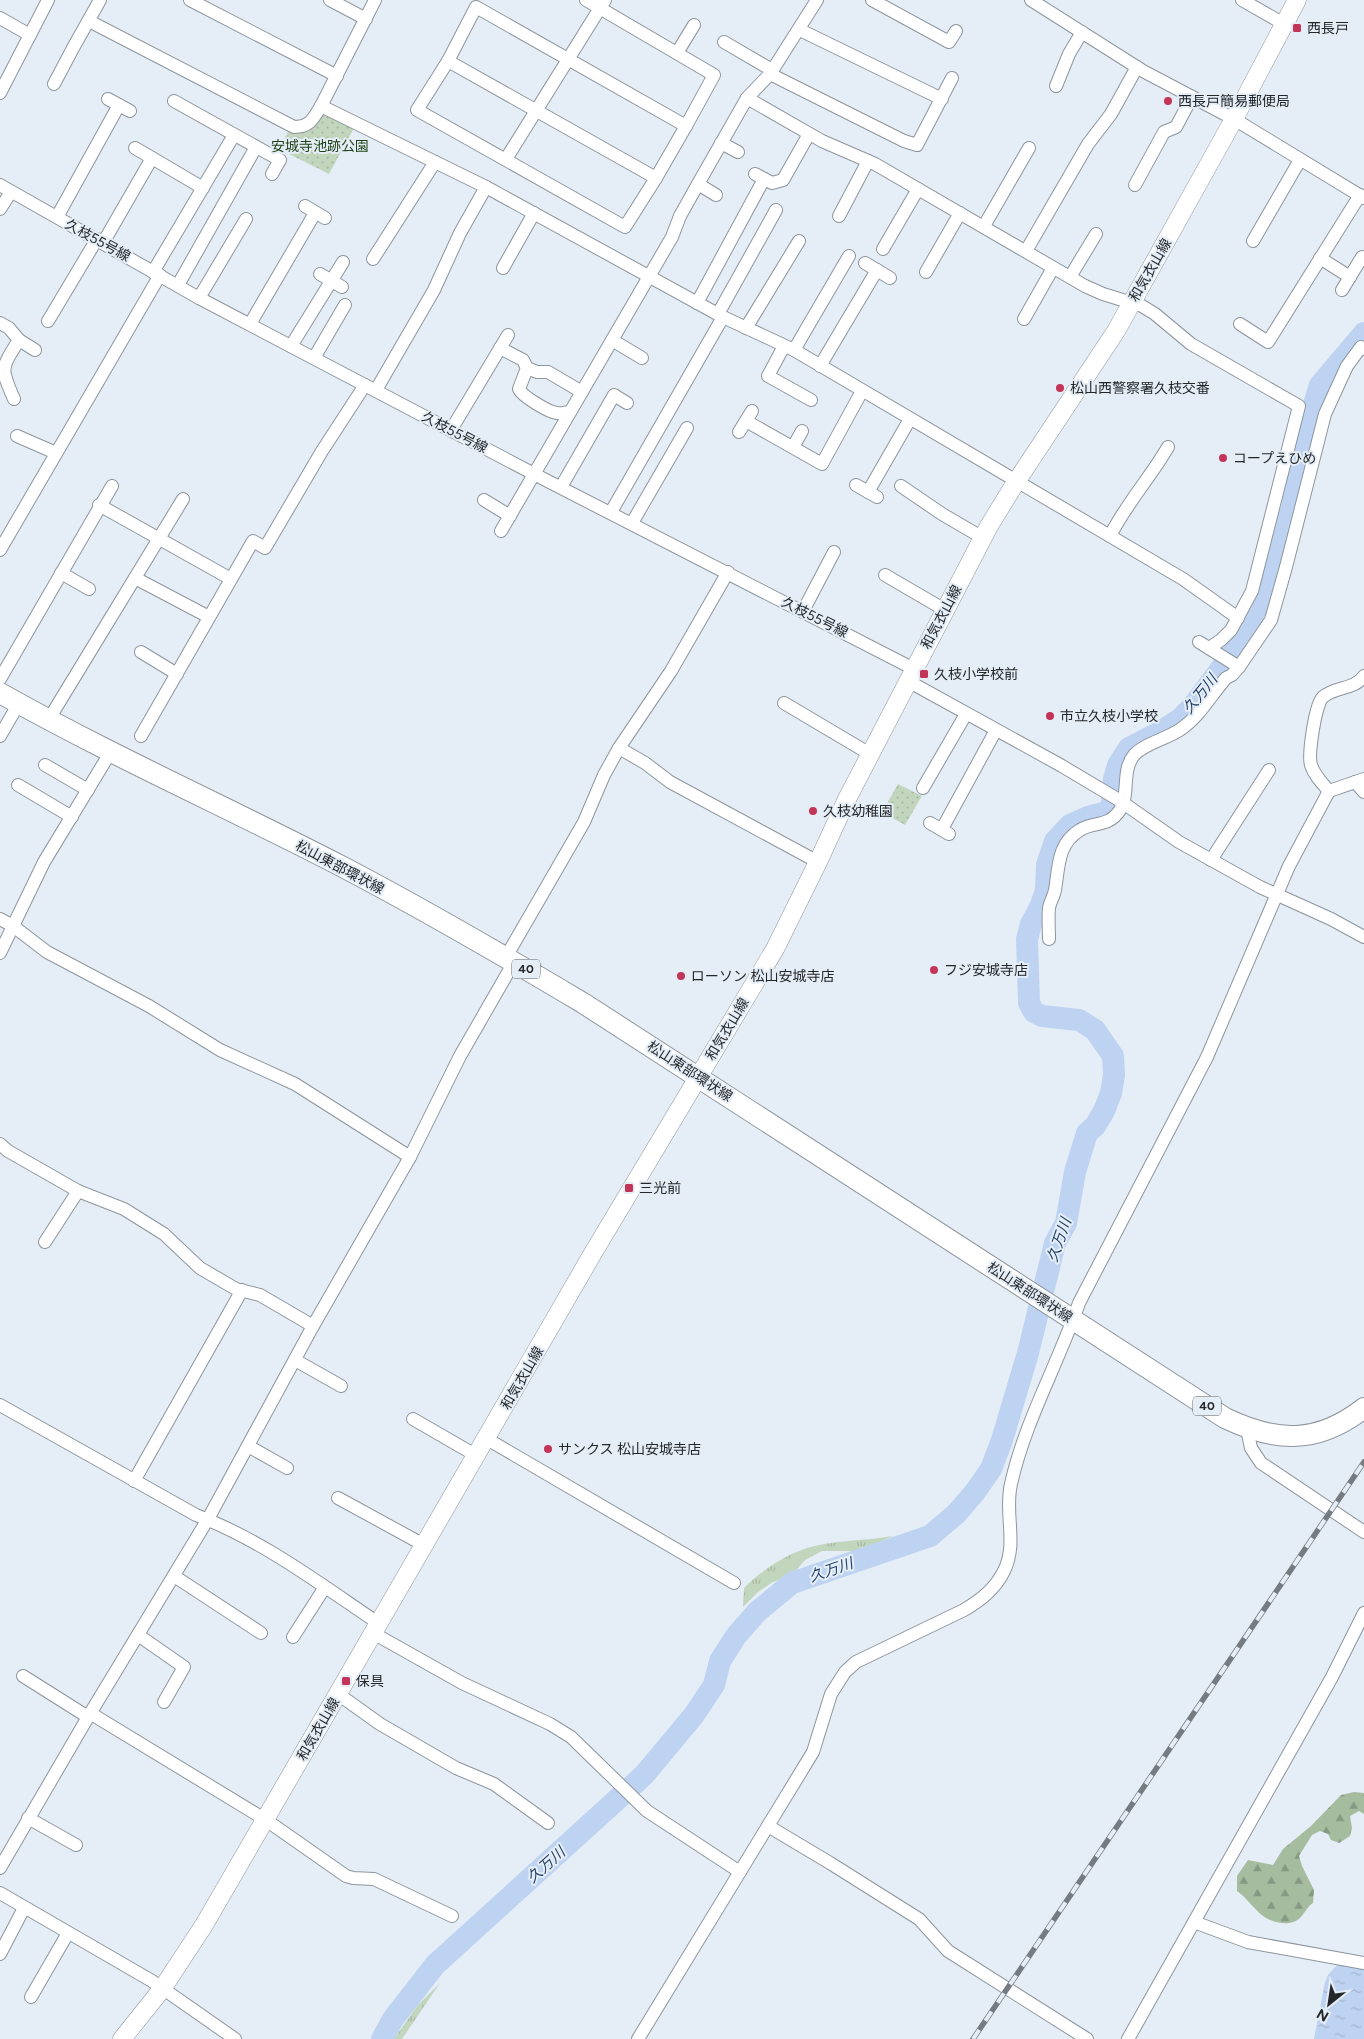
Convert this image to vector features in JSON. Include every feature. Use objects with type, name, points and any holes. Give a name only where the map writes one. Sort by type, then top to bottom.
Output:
[{"type":"main road","name":"和気衣山線","points":[[122,2039],[162,1989],[204,1926],[593,1253],[774,948],[870,754],[983,538],[1016,482],[1116,331],[1234,119],[1297,0]]},
{"type":"main road","name":"松山東部環状線","points":[[0,692],[110,753],[343,868],[510,960],[583,1003],[699,1076],[1225,1418],[1247,1429],[1293,1437],[1313,1435],[1334,1428],[1364,1408]]},
{"type":"street","points":[[0,93],[4,76],[30,35],[48,0]]},
{"type":"street","points":[[54,84],[100,0]]},
{"type":"street","points":[[190,0],[337,76]]},
{"type":"street","points":[[330,0],[366,19]]},
{"type":"street","points":[[89,20],[294,128],[303,127],[311,123],[375,0]]},
{"type":"street","points":[[586,0],[603,4],[714,75],[686,126],[656,178],[625,227],[417,110],[448,61],[479,4],[568,60],[686,126]]},
{"type":"street","points":[[501,531],[672,237],[680,216],[747,98],[771,72],[800,30],[817,0]]},
{"type":"street","points":[[872,0],[949,42],[956,31]]},
{"type":"street","points":[[1031,0],[1137,67],[1234,119],[1362,197],[1320,258],[1268,342],[1240,324]]},
{"type":"street","points":[[1242,0],[1284,24]]},
{"type":"street","points":[[506,159],[603,4]]},
{"type":"street","points":[[0,18],[30,35]]},
{"type":"street","points":[[677,53],[694,25]]},
{"type":"street","points":[[800,30],[942,99]]},
{"type":"street","points":[[1056,86],[1069,54],[1082,32]]},
{"type":"street","points":[[724,42],[771,72],[904,141],[917,145],[952,78]]},
{"type":"street","points":[[448,61],[656,178]]},
{"type":"street","points":[[1026,251],[1088,144],[1110,114],[1137,67]]},
{"type":"street","points":[[1136,176],[1164,132],[1176,127],[1192,97]]},
{"type":"street","points":[[747,98],[809,134],[868,161],[918,188],[1070,277],[1103,294],[1142,306],[1191,344],[1299,406],[1255,583],[1238,618],[1221,640],[1208,647],[1237,666]]},
{"type":"street","points":[[174,101],[280,160],[272,174]]},
{"type":"street","points":[[57,217],[119,105]]},
{"type":"street","points":[[321,106],[486,187],[720,316],[789,348],[1183,579],[1238,618]]},
{"type":"street","points":[[697,303],[760,176],[772,183],[783,180],[809,134]]},
{"type":"street","points":[[2,543],[56,453],[234,135]]},
{"type":"street","points":[[721,143],[738,152]]},
{"type":"street","points":[[178,284],[256,147]]},
{"type":"street","points":[[135,148],[203,188]]},
{"type":"street","points":[[984,226],[1029,148]]},
{"type":"street","points":[[48,321],[152,158]]},
{"type":"street","points":[[1253,241],[1300,160]]},
{"type":"street","points":[[839,216],[868,161]]},
{"type":"street","points":[[373,259],[435,162]]},
{"type":"street","points":[[698,184],[716,195]]},
{"type":"street","points":[[141,736],[253,541],[266,548],[322,451],[370,387],[434,290],[460,233],[486,187]]},
{"type":"street","points":[[883,249],[918,188]]},
{"type":"street","points":[[0,209],[5,189]]},
{"type":"street","name":"久枝55号線","points":[[5,189],[156,274],[178,284],[199,298],[534,474],[803,611],[911,675],[966,714],[1062,766],[1117,799],[1179,842],[1260,887],[1276,893],[1364,937]]},
{"type":"street","points":[[611,512],[720,316],[776,210]]},
{"type":"street","points":[[250,324],[295,258],[315,212]]},
{"type":"street","points":[[926,272],[960,212]]},
{"type":"street","points":[[503,268],[534,213]]},
{"type":"street","points":[[199,298],[246,219]]},
{"type":"street","points":[[1070,277],[1096,234]]},
{"type":"street","points":[[746,328],[799,241]]},
{"type":"street","points":[[811,400],[796,399],[768,376],[789,348],[848,256]]},
{"type":"street","points":[[1342,290],[1362,257]]},
{"type":"street","points":[[1320,258],[1350,277]]},
{"type":"street","points":[[291,346],[337,284],[343,262]]},
{"type":"street","points":[[865,263],[890,278]]},
{"type":"street","points":[[1024,319],[1054,268]]},
{"type":"street","points":[[820,366],[877,270]]},
{"type":"street","points":[[320,274],[337,284]]},
{"type":"street","points":[[314,358],[345,305]]},
{"type":"street","points":[[0,323],[9,328],[19,340],[35,350]]},
{"type":"street","points":[[451,430],[508,335]]},
{"type":"street","points":[[14,399],[3,377],[3,369],[19,340]]},
{"type":"street","points":[[612,340],[642,358]]},
{"type":"street","points":[[1049,939],[1049,907],[1055,893],[1060,855],[1068,839],[1082,828],[1106,823],[1120,809],[1117,799],[1134,756],[1142,749],[1168,738],[1194,720],[1226,678],[1232,675],[1271,620],[1325,414],[1347,366],[1360,347],[1364,349]]},
{"type":"street","points":[[500,348],[522,360],[527,368],[538,372],[548,372],[582,392]]},
{"type":"street","points":[[527,368],[519,389],[521,394],[558,414],[570,412]]},
{"type":"street","points":[[746,421],[822,464],[844,434],[862,391]]},
{"type":"street","points":[[561,487],[614,395],[627,403]]},
{"type":"street","points":[[856,485],[873,494],[910,419]]},
{"type":"street","points":[[632,523],[687,428]]},
{"type":"street","points":[[793,447],[802,431]]},
{"type":"street","points":[[17,436],[56,453]]},
{"type":"street","points":[[1110,536],[1130,500],[1156,467],[1168,447]]},
{"type":"street","points":[[0,679],[99,505],[112,486]]},
{"type":"street","points":[[901,486],[942,514],[983,538]]},
{"type":"street","points":[[49,720],[183,499]]},
{"type":"street","points":[[484,500],[510,516]]},
{"type":"street","points":[[99,505],[231,579]]},
{"type":"street","points":[[803,611],[834,552]]},
{"type":"street","points":[[0,1868],[89,1715],[208,1519],[313,1326],[410,1157],[460,1056],[584,822],[604,775],[619,748],[671,671],[728,572]]},
{"type":"street","points":[[61,573],[89,589]]},
{"type":"street","points":[[885,575],[945,610]]},
{"type":"street","points":[[134,578],[209,617]]},
{"type":"street","points":[[141,652],[177,674]]},
{"type":"street","points":[[1329,790],[1315,773],[1310,762],[1316,710],[1322,698],[1329,693],[1354,685],[1364,676]]},
{"type":"street","points":[[0,736],[19,703]]},
{"type":"street","points":[[784,703],[870,754]]},
{"type":"street","points":[[923,788],[966,714]]},
{"type":"street","points":[[930,823],[945,832],[968,794],[996,730]]},
{"type":"street","points":[[619,748],[645,763],[670,782],[818,862]]},
{"type":"street","points":[[0,953],[44,862],[110,753]]},
{"type":"street","points":[[45,765],[88,790]]},
{"type":"street","points":[[1211,860],[1269,770]]},
{"type":"street","points":[[638,2039],[813,1752],[831,1694],[845,1672],[856,1662],[964,1610],[980,1600],[990,1591],[1004,1571],[1010,1550],[1009,1500],[1014,1473],[1038,1398],[1067,1337],[1068,1317],[1079,1303],[1207,1057],[1276,893],[1329,790],[1360,781],[1364,792]]},
{"type":"street","points":[[18,785],[72,817]]},
{"type":"street","points":[[0,919],[13,926],[47,952],[149,1006],[220,1050],[294,1084],[410,1157]]},
{"type":"street","points":[[0,1144],[8,1151],[78,1191],[124,1209],[164,1234],[200,1268],[236,1290],[260,1295],[313,1326]]},
{"type":"street","points":[[45,1242],[78,1191]]},
{"type":"street","points":[[134,1481],[242,1290]]},
{"type":"street","points":[[295,1360],[341,1386]]},
{"type":"street","points":[[0,1405],[134,1481],[288,1562],[325,1587],[375,1628],[462,1683],[550,1724],[571,1737],[647,1811],[740,1872]]},
{"type":"street","points":[[413,1419],[476,1456]]},
{"type":"street","points":[[1247,1429],[1251,1448],[1261,1463],[1364,1532]]},
{"type":"street","points":[[487,1439],[734,1583]]},
{"type":"street","points":[[248,1446],[287,1468]]},
{"type":"street","points":[[338,1498],[424,1545]]},
{"type":"street","points":[[174,1576],[261,1633]]},
{"type":"street","points":[[293,1636],[325,1587]]},
{"type":"street","points":[[1128,2039],[1332,1677],[1364,1613]]},
{"type":"street","points":[[138,1635],[184,1667],[164,1702]]},
{"type":"street","points":[[23,1676],[266,1820],[346,1876],[374,1879],[452,1916]]},
{"type":"street","points":[[338,1694],[380,1724],[456,1768],[494,1784],[548,1823]]},
{"type":"street","points":[[28,1818],[76,1845]]},
{"type":"street","points":[[768,1826],[830,1862],[919,1919],[948,1951],[1087,2039]]},
{"type":"street","points":[[0,1893],[152,1981],[235,2039]]},
{"type":"street","points":[[0,1954],[24,1908]]},
{"type":"street","points":[[1194,1922],[1229,1937],[1248,1942],[1364,1963]]},
{"type":"street","points":[[31,1997],[68,1933]]},
{"type":"green space","name":"安城寺池跡公園","points":[[321,113],[354,128],[329,174],[279,149],[290,128]]},
{"type":"green space","points":[[898,784],[922,796],[905,825],[882,812]]},
{"type":"green space","points":[[893,1536],[854,1551],[822,1551],[805,1560],[792,1575],[773,1582],[758,1592],[743,1607],[744,1588],[770,1566],[801,1550],[824,1544]]},
{"type":"green space","points":[[1354,1792],[1364,1793],[1364,1814],[1359,1811],[1350,1816],[1352,1828],[1350,1836],[1339,1843],[1331,1840],[1328,1834],[1320,1831],[1312,1835],[1299,1856],[1314,1890],[1313,1903],[1296,1921],[1287,1923],[1276,1922],[1263,1916],[1237,1891],[1237,1876],[1248,1860],[1273,1865],[1283,1849],[1311,1826],[1341,1795]]},
{"type":"green space","points":[[440,1983],[402,2039],[394,2039],[417,2006]]},
{"type":"water","points":[[1338,1964],[1364,1969],[1364,2039],[1314,2039],[1325,1982],[1328,1975]]},
{"type":"waterway","name":"久万川","points":[[382,2039],[393,2019],[435,1965],[644,1775],[694,1715],[714,1685],[720,1661],[736,1636],[757,1612],[792,1583],[930,1536],[956,1514],[991,1469],[1002,1440],[1028,1353],[1055,1243],[1066,1223],[1075,1172],[1087,1133],[1095,1126],[1104,1111],[1111,1093],[1114,1075],[1113,1056],[1095,1030],[1079,1020],[1042,1016],[1034,1012],[1029,1003],[1027,939],[1031,924],[1046,890],[1047,865],[1055,841],[1070,825],[1088,817],[1107,812],[1112,805],[1114,779],[1118,765],[1129,748],[1180,719],[1193,706],[1240,643],[1261,598],[1280,525],[1291,513],[1298,477],[1299,454],[1320,385],[1364,333]]},
{"type":"railway","points":[[973,2039],[1364,1462]]},
{"type":"place","name":"西長戸","points":[[1297,28]]},
{"type":"place","name":"西長戸簡易郵便局","points":[[1168,101]]},
{"type":"place","name":"松山西警察署久枝交番","points":[[1060,388]]},
{"type":"place","name":"コープえひめ","points":[[1223,458]]},
{"type":"place","name":"久枝小学校前","points":[[924,674]]},
{"type":"place","name":"市立久枝小学校","points":[[1050,716]]},
{"type":"place","name":"久枝幼稚園","points":[[813,811]]},
{"type":"place","name":"フジ安城寺店","points":[[934,970]]},
{"type":"place","name":"ローソン 松山安城寺店","points":[[681,976]]},
{"type":"place","name":"三光前","points":[[629,1188]]},
{"type":"place","name":"サンクス 松山安城寺店","points":[[548,1449]]},
{"type":"place","name":"保具","points":[[346,1681]]}]
